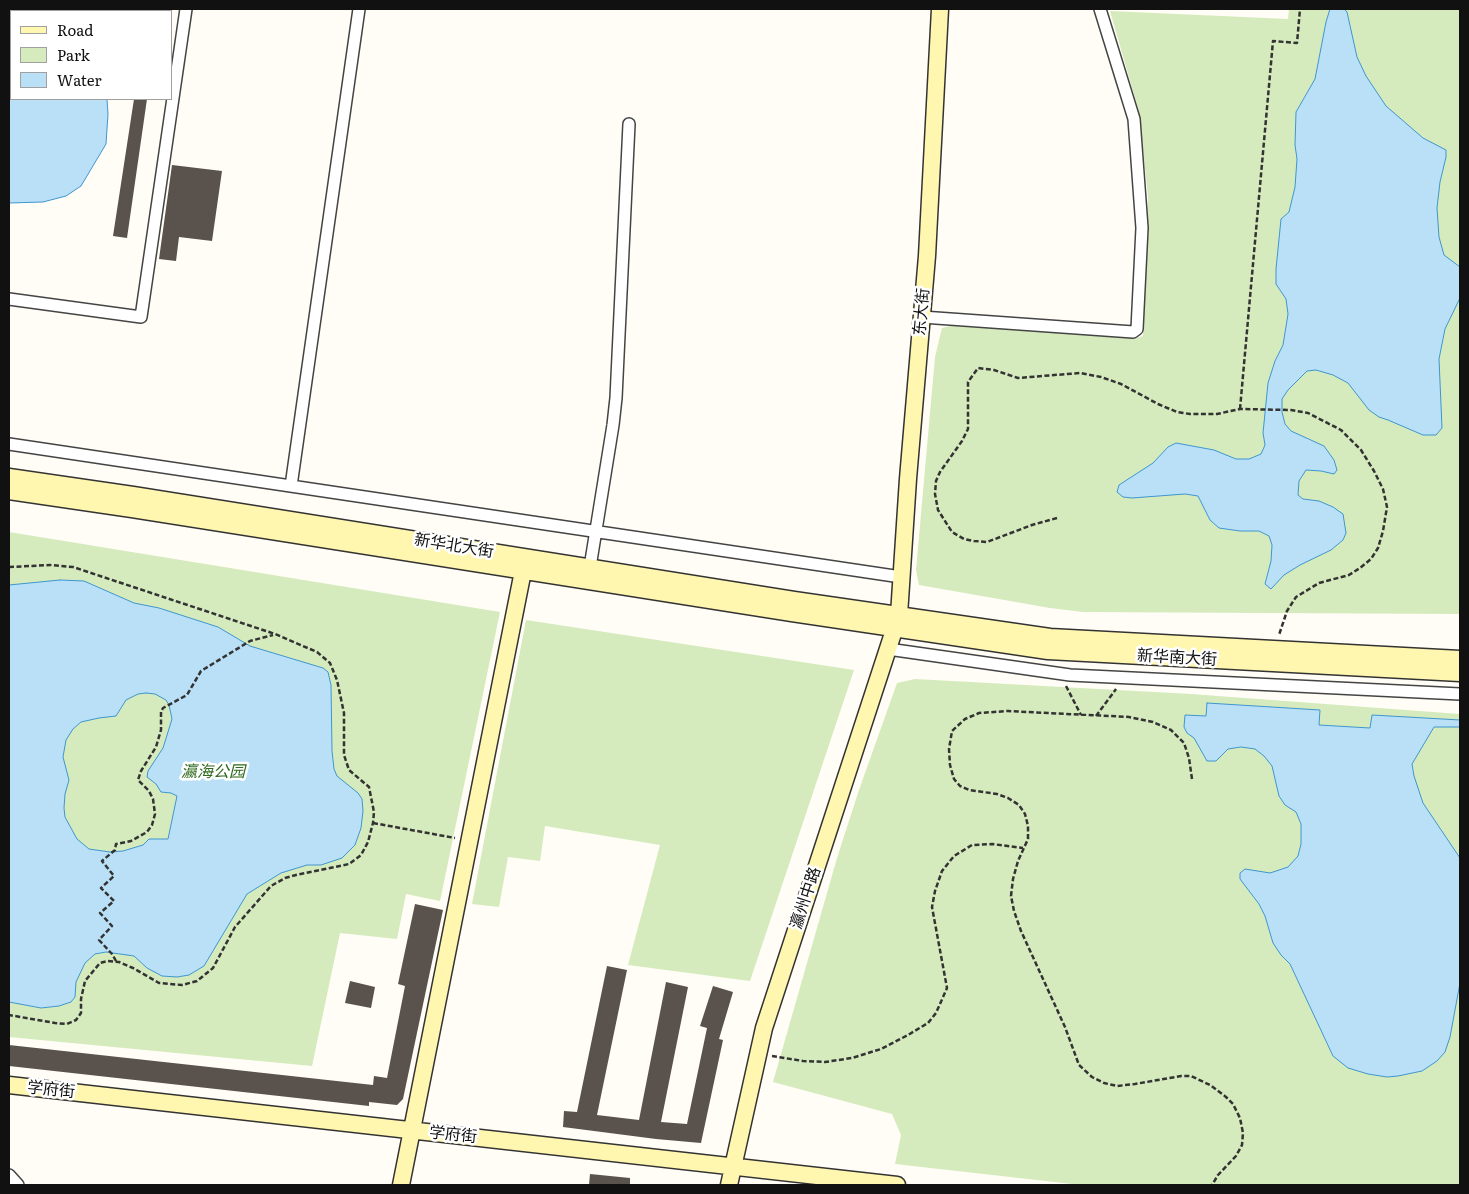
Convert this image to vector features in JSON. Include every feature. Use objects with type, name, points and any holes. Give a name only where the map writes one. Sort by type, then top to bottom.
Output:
[{"type":"main road","name":"东大街","points":[[897,622],[927,256],[940,9]]},
{"type":"main road","name":"新华北大街","points":[[9,478],[153,498],[590,567],[897,622]]},
{"type":"main road","name":"新华北大街","points":[[9,491],[132,508],[523,571],[897,622]]},
{"type":"main road","points":[[401,1185],[523,571]]},
{"type":"main road","name":"新华南大街","points":[[897,622],[1050,638],[1460,659]]},
{"type":"main road","name":"新华南大街","points":[[897,622],[1048,651],[1460,673]]},
{"type":"main road","name":"瀛州中路","points":[[729,1185],[764,1028],[897,622]]},
{"type":"main road","name":"学府街","points":[[9,1085],[897,1185]]},
{"type":"street","points":[[9,299],[141,317],[186,9]]},
{"type":"street","points":[[291,486],[358,9]]},
{"type":"street","points":[[922,317],[1133,332],[1136,329],[1142,228],[1134,119],[1100,9]]},
{"type":"street","points":[[590,567],[616,398],[629,124]]},
{"type":"street","points":[[9,444],[901,577]]},
{"type":"street","points":[[888,649],[1060,674],[1460,694]]},
{"type":"street","points":[[9,1175],[18,1185]]},
{"type":"path","points":[[1240,409],[1273,41],[1297,43],[1300,9]]},
{"type":"path","points":[[1057,518],[1032,524],[987,542],[964,539],[952,532],[938,510],[935,494],[936,480],[968,429],[968,382],[978,368],[994,370],[1018,378],[1080,374],[1101,377],[1121,384],[1177,412],[1217,414],[1240,409],[1291,410],[1308,413],[1341,430],[1361,450],[1383,489],[1386,506],[1384,531],[1378,548],[1371,559],[1350,575],[1319,583],[1296,597],[1287,611],[1280,628],[1277,649]]},
{"type":"path","points":[[9,566],[50,565],[73,567],[275,634],[317,652],[330,663],[338,680],[344,713],[344,755],[349,770],[369,787],[374,812],[368,842],[360,855],[349,864],[285,878],[271,886],[235,927],[213,968],[197,981],[182,985],[158,983],[133,968],[108,961],[100,963],[85,981],[81,999],[81,1013],[76,1020],[67,1024],[9,1015]]},
{"type":"path","points":[[116,962],[112,954],[99,940],[112,926],[100,913],[114,901],[101,888],[114,876],[102,861],[115,850],[116,844],[131,841],[152,825],[155,814],[153,799],[149,791],[138,780],[141,771],[156,746],[161,730],[161,712],[163,708],[187,695],[201,671],[250,641],[275,634]]},
{"type":"path","points":[[1060,674],[1082,715]]},
{"type":"path","points":[[1096,716],[1125,678]]},
{"type":"path","points":[[1192,779],[1189,758],[1184,743],[1171,730],[1153,722],[1129,717],[1008,711],[979,713],[965,719],[952,730],[949,749],[950,765],[954,779],[960,786],[969,790],[997,794],[1019,805],[1025,814],[1028,826],[1028,839],[1018,861],[1013,879],[1011,896],[1014,911],[1021,932],[1065,1027],[1079,1065],[1092,1077],[1104,1083],[1117,1086],[1191,1076],[1226,1096],[1233,1104],[1240,1118],[1243,1133],[1242,1145],[1236,1156],[1218,1175],[1212,1185]]},
{"type":"path","points":[[373,823],[470,840]]},
{"type":"path","points":[[758,1053],[803,1061],[825,1062],[852,1058],[881,1049],[908,1036],[928,1022],[936,1013],[947,988],[932,907],[942,871],[954,856],[972,845],[992,844],[1024,848]]},
{"type":"green space","points":[[1289,9],[1460,9],[1460,614],[1083,612],[919,585],[916,570],[935,357],[942,328],[959,324],[1137,338],[1143,336],[1148,197],[1139,112],[1110,11],[1288,19]]},
{"type":"green space","name":"瀛海公园","points":[[9,532],[500,612],[440,901],[406,894],[397,939],[340,933],[312,1066],[9,1037]]},
{"type":"green space","points":[[526,620],[854,670],[750,981],[628,965],[660,845],[545,826],[540,861],[508,857],[499,907],[472,904]]},
{"type":"green space","points":[[915,679],[1191,694],[1460,714],[1460,1185],[1081,1185],[895,1164],[901,1135],[892,1114],[773,1082],[837,858],[859,790],[897,683]]},
{"type":"water","points":[[1330,9],[1344,9],[1347,12],[1357,57],[1366,76],[1386,106],[1423,138],[1446,150],[1437,208],[1439,237],[1444,255],[1460,267],[1460,298],[1445,329],[1439,359],[1442,428],[1436,435],[1423,435],[1379,417],[1369,410],[1348,383],[1333,375],[1316,370],[1307,371],[1288,390],[1282,399],[1282,412],[1285,424],[1291,431],[1324,446],[1334,460],[1337,470],[1334,474],[1306,470],[1299,481],[1298,495],[1303,499],[1319,501],[1343,514],[1346,533],[1343,540],[1331,550],[1284,575],[1271,589],[1265,584],[1271,561],[1272,545],[1269,536],[1259,531],[1219,528],[1210,520],[1198,496],[1185,494],[1132,498],[1123,497],[1117,492],[1119,485],[1153,463],[1168,447],[1176,443],[1214,450],[1236,459],[1249,459],[1261,454],[1265,445],[1263,433],[1268,383],[1275,361],[1283,345],[1288,314],[1286,299],[1276,284],[1276,269],[1281,219],[1289,212],[1295,187],[1297,159],[1295,145],[1296,112],[1315,79]]},
{"type":"water","points":[[10,49],[10,100],[107,100],[108,114],[106,144],[81,186],[66,196],[43,202],[9,203]]},
{"type":"water","points":[[60,580],[84,581],[134,603],[159,608],[218,627],[250,646],[323,668],[328,672],[331,685],[334,769],[337,776],[358,793],[362,799],[361,828],[355,845],[342,858],[321,865],[307,865],[281,873],[247,894],[204,966],[189,975],[177,977],[162,976],[147,968],[134,956],[106,952],[95,954],[85,963],[76,982],[75,997],[71,1002],[59,1006],[41,1008],[9,1002],[9,585]],"holes":[[[138,694],[155,694],[166,700],[172,719],[163,748],[148,771],[147,777],[156,784],[161,792],[177,796],[168,839],[149,839],[143,845],[123,851],[110,852],[89,849],[77,839],[65,817],[65,794],[69,780],[63,757],[66,740],[73,729],[81,722],[116,716],[126,700]]]},
{"type":"water","points":[[1207,703],[1320,710],[1319,725],[1370,728],[1372,715],[1460,720],[1460,727],[1434,727],[1412,764],[1423,803],[1460,858],[1460,983],[1450,1037],[1445,1052],[1437,1061],[1422,1071],[1387,1077],[1368,1074],[1348,1068],[1333,1056],[1290,964],[1273,943],[1265,916],[1259,904],[1240,879],[1240,873],[1245,869],[1270,873],[1288,867],[1298,856],[1301,844],[1301,824],[1296,812],[1285,805],[1279,796],[1272,766],[1255,749],[1241,747],[1228,749],[1216,761],[1207,761],[1194,738],[1187,733],[1184,727],[1185,715],[1206,716]]},
{"type":"building","points":[[134,100],[147,100],[127,238],[113,236]]},
{"type":"building","points":[[172,165],[222,171],[212,241],[179,237],[176,261],[159,259]]},
{"type":"building","points":[[415,904],[443,910],[403,1099],[397,1105],[369,1102],[369,1106],[9,1066],[9,1045],[373,1085],[374,1076],[387,1078],[405,986],[398,984]]},
{"type":"building","points":[[607,966],[627,970],[597,1115],[639,1120],[666,982],[688,987],[661,1122],[687,1124],[707,1028],[700,1026],[713,986],[733,992],[719,1039],[723,1040],[701,1143],[563,1127],[564,1111],[577,1112]]},
{"type":"building","points":[[350,981],[375,987],[371,1008],[345,1003]]},
{"type":"building","points":[[590,1174],[630,1178],[630,1185],[589,1185]]}]
